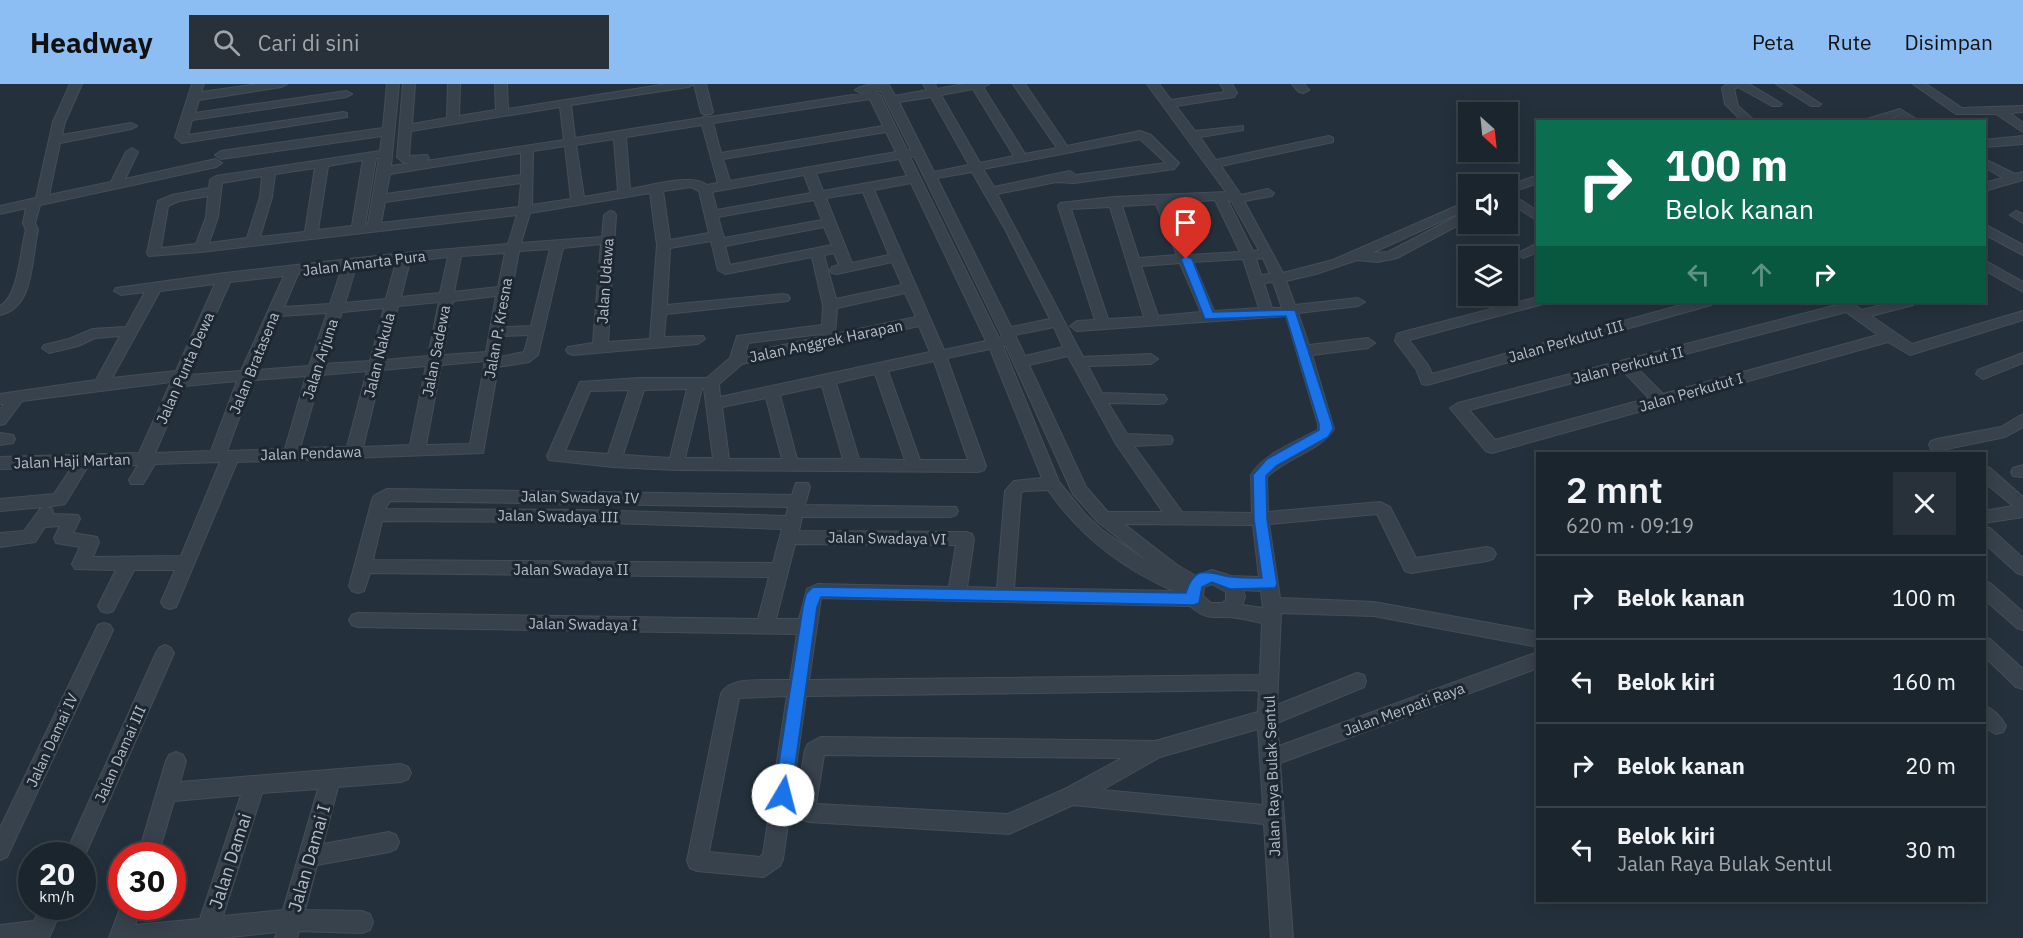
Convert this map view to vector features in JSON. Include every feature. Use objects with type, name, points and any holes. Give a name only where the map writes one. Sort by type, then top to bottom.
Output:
[{"type":"street","points":[[0,311],[14,303],[18,295],[32,230],[29,223],[38,202],[59,122],[75,84]]},
{"type":"street","points":[[198,84],[182,139],[344,115]]},
{"type":"street","points":[[193,97],[281,84]]},
{"type":"street","points":[[374,226],[387,153],[393,84]]},
{"type":"street","points":[[409,84],[403,157],[408,160],[620,134],[706,116],[872,94],[995,344],[1052,484],[1064,503],[1095,532],[1146,570],[1195,592]]},
{"type":"street","points":[[453,121],[454,84]]},
{"type":"street","points":[[501,84],[502,113]]},
{"type":"street","points":[[406,128],[565,103],[641,88],[688,84]]},
{"type":"street","points":[[700,84],[725,186]]},
{"type":"street","points":[[892,100],[932,88],[978,84],[1021,158]]},
{"type":"street","points":[[1020,84],[1064,150]]},
{"type":"street","name":"Jalan Raya Bulak Sentul","points":[[1152,84],[1215,165],[1230,196],[1267,254],[1290,311],[1326,429],[1323,434],[1264,468],[1259,475],[1260,519],[1272,611],[1267,718],[1282,938]]},
{"type":"street","points":[[1168,104],[1231,94],[1226,84]]},
{"type":"street","points":[[1735,84],[1728,88],[1729,105],[1748,120]]},
{"type":"street","points":[[1741,84],[1776,104]]},
{"type":"street","points":[[1782,84],[1815,104]]},
{"type":"street","points":[[1919,84],[1960,112],[2023,110]]},
{"type":"street","points":[[384,171],[526,150],[569,139],[884,85],[1009,335],[1048,426],[1079,490],[1104,518],[1171,570],[1195,592],[1208,610],[1218,612],[1228,610],[1374,609],[1536,640]]},
{"type":"street","points":[[932,88],[1011,229],[1098,398],[1146,480],[1177,518]]},
{"type":"street","points":[[188,117],[347,89],[340,138]]},
{"type":"street","points":[[1200,98],[1211,113]]},
{"type":"street","points":[[565,103],[578,202]]},
{"type":"street","points":[[2000,111],[2023,129]]},
{"type":"street","points":[[1870,120],[1900,112],[1913,120]]},
{"type":"street","points":[[716,154],[887,124]]},
{"type":"street","points":[[55,140],[131,126]]},
{"type":"street","points":[[1193,135],[1239,128]]},
{"type":"street","points":[[0,210],[219,159],[389,130]]},
{"type":"street","points":[[201,248],[212,218],[219,159],[228,132]]},
{"type":"street","points":[[620,134],[624,194]]},
{"type":"street","points":[[931,176],[1140,135],[1147,137],[1172,162],[1170,166],[1060,179],[989,192]]},
{"type":"street","points":[[1215,165],[1329,140]]},
{"type":"street","points":[[1986,144],[2023,140]]},
{"type":"street","name":"Jalan P. Kresna","points":[[477,449],[504,291],[513,248],[525,210],[528,178],[526,150]]},
{"type":"street","points":[[117,183],[132,152]]},
{"type":"street","points":[[705,189],[919,152]]},
{"type":"street","points":[[387,153],[270,171],[215,185],[162,204],[154,253],[525,210],[697,183],[705,189],[724,270],[839,248]]},
{"type":"street","points":[[358,228],[370,156]]},
{"type":"street","points":[[311,234],[322,163]]},
{"type":"street","points":[[1986,163],[2018,178]]},
{"type":"street","points":[[252,242],[266,197],[270,171]]},
{"type":"street","points":[[809,172],[847,268]]},
{"type":"street","points":[[380,200],[528,178]]},
{"type":"street","points":[[1986,186],[2018,178]]},
{"type":"street","points":[[710,215],[913,179]]},
{"type":"street","points":[[1518,191],[1536,180]]},
{"type":"street","points":[[703,383],[639,383],[584,387],[555,454],[557,457],[676,464],[978,466],[939,356],[867,187]]},
{"type":"street","points":[[656,189],[664,245],[657,342]]},
{"type":"street","points":[[1006,189],[1014,218],[1011,229]]},
{"type":"street","points":[[1518,194],[1536,190]]},
{"type":"street","points":[[1103,324],[1064,206],[1114,201],[1268,193]]},
{"type":"street","points":[[1230,196],[1267,312]]},
{"type":"street","points":[[1518,198],[1536,206]]},
{"type":"street","points":[[1161,200],[1209,316]]},
{"type":"street","points":[[1114,201],[1152,320]]},
{"type":"street","points":[[1518,201],[1536,215]]},
{"type":"street","points":[[1257,279],[1279,279],[1358,256],[1428,221],[1458,209]]},
{"type":"street","name":"Jalan Udawa","points":[[600,347],[610,215]]},
{"type":"street","points":[[1358,256],[1378,258],[1392,255],[1458,221]]},
{"type":"street","points":[[664,245],[830,222]]},
{"type":"street","points":[[1986,229],[2023,251]]},
{"type":"street","name":"Jalan Amarta Pura","points":[[122,291],[404,257],[608,240]]},
{"type":"street","points":[[0,399],[101,384],[434,361],[528,358],[538,330],[557,245]]},
{"type":"street","points":[[1523,254],[1536,248]]},
{"type":"street","points":[[816,252],[830,305],[828,335]]},
{"type":"street","name":"Jalan Sadewa","points":[[417,450],[455,253]]},
{"type":"street","points":[[1133,262],[1267,254]]},
{"type":"street","name":"Jalan Nakula","points":[[354,452],[404,257]]},
{"type":"street","points":[[823,272],[897,257]]},
{"type":"street","name":"Jalan Arjuna","points":[[291,454],[315,370],[351,264]]},
{"type":"street","points":[[1986,265],[2023,288]]},
{"type":"street","name":"Jalan Bratasena","points":[[170,602],[187,563],[224,456],[247,375],[293,271]]},
{"type":"street","points":[[1986,280],[2004,276]]},
{"type":"street","name":"Jalan Punta Dewa","points":[[137,480],[225,277]]},
{"type":"street","points":[[101,384],[155,287]]},
{"type":"street","points":[[830,305],[911,287]]},
{"type":"street","points":[[275,312],[504,291]]},
{"type":"street","points":[[659,310],[783,298]]},
{"type":"street","points":[[1077,326],[1290,311],[1358,302]]},
{"type":"street","name":"Jalan Perkutut III","points":[[1536,302],[1402,337],[1402,341],[1423,368],[1427,380],[1702,303]]},
{"type":"street","name":"Jalan Perkutut II","points":[[1492,447],[1458,408],[1849,308],[1898,303]]},
{"type":"street","points":[[1849,308],[1912,350],[2023,315]]},
{"type":"street","name":"Jalan Anggrek Harapan","points":[[703,383],[737,360],[828,335],[924,320]]},
{"type":"street","points":[[713,404],[995,344],[1009,335],[1058,322]]},
{"type":"street","points":[[497,332],[538,330]]},
{"type":"street","points":[[48,348],[73,343],[93,334],[130,331]]},
{"type":"street","name":"Jalan Perkutut I","points":[[1492,447],[1891,336]]},
{"type":"street","points":[[573,350],[698,339]]},
{"type":"street","points":[[1303,351],[1368,343]]},
{"type":"street","points":[[1021,362],[1075,356],[1151,359]]},
{"type":"street","points":[[1983,374],[2023,358]]},
{"type":"street","points":[[1626,366],[1660,400]]},
{"type":"street","points":[[880,368],[915,467]]},
{"type":"street","points":[[828,380],[852,464]]},
{"type":"street","points":[[613,461],[639,383]]},
{"type":"street","points":[[703,383],[713,404],[722,464]]},
{"type":"street","points":[[676,464],[703,383]]},
{"type":"street","points":[[772,391],[791,465]]},
{"type":"street","points":[[0,420],[18,396]]},
{"type":"street","points":[[1098,398],[1159,399]]},
{"type":"street","points":[[1950,447],[2010,431],[2014,424],[2023,419]]},
{"type":"street","points":[[1030,431],[1048,426]]},
{"type":"street","points":[[1122,440],[1165,440]]},
{"type":"street","name":"Jalan Pendawa","points":[[148,458],[477,449]]},
{"type":"street","name":"Jalan Haji Martan","points":[[0,463],[148,458]]},
{"type":"street","points":[[0,505],[54,502],[61,499],[84,460]]},
{"type":"street","points":[[1986,474],[2023,506]]},
{"type":"street","points":[[1005,595],[1013,491],[1020,485],[1052,484]]},
{"type":"street","points":[[0,540],[29,537],[54,502]]},
{"type":"street","points":[[1104,518],[1260,519],[1380,508],[1384,511],[1411,566],[1487,554]]},
{"type":"street","points":[[765,626],[796,512],[950,511]]},
{"type":"street","points":[[1986,517],[2023,511]]},
{"type":"street","name":"Jalan Swadaya III","points":[[358,586],[375,515],[584,516],[796,512]]},
{"type":"street","name":"Jalan Swadaya VI","points":[[796,512],[966,539],[957,592]]},
{"type":"street","points":[[41,521],[72,519],[62,538],[91,542],[81,564],[187,563]]},
{"type":"street","points":[[1986,536],[2023,568]]},
{"type":"street","points":[[106,606],[128,564]]},
{"type":"street","name":"Jalan Swadaya II","points":[[362,566],[779,570]]},
{"type":"street","points":[[1195,592],[1203,579],[1212,577],[1230,583],[1270,584]]},
{"type":"street","points":[[1228,610],[1235,605],[1238,598],[1236,590],[1230,583]]},
{"type":"street","points":[[1195,592],[1005,595],[820,590],[813,594],[807,627],[799,688],[773,859],[764,867],[699,863],[696,856],[730,694],[740,689],[799,688],[1254,682],[1269,686]]},
{"type":"street","points":[[1986,590],[2023,623]]},
{"type":"street","name":"Jalan Swadaya I","points":[[358,620],[807,627]]},
{"type":"street","name":"Jalan Damai IV","points":[[0,850],[104,630]]},
{"type":"street","points":[[1986,646],[2023,681]]},
{"type":"street","name":"Jalan Damai III","points":[[81,842],[165,653]]},
{"type":"street","name":"Jalan Merpati Raya","points":[[1270,758],[1536,661]]},
{"type":"street","points":[[1155,750],[820,746],[814,750],[805,807],[809,813],[1009,824],[1072,796],[1155,750],[1267,718],[1357,681]]},
{"type":"street","points":[[151,842],[176,761]]},
{"type":"street","points":[[168,792],[401,773]]},
{"type":"street","name":"Jalan Damai I","points":[[288,929],[331,777]]},
{"type":"street","name":"Jalan Damai","points":[[206,933],[255,784]]},
{"type":"street","points":[[1072,796],[1272,814]]},
{"type":"street","points":[[309,856],[389,842]]},
{"type":"street","points":[[0,936],[39,934],[46,920]]},
{"type":"street","points":[[126,920],[120,938],[288,929],[362,922]]},
{"type":"route","points":[[783,795],[810,607],[813,594],[820,590],[1194,599],[1193,592],[1196,584],[1212,577],[1222,578],[1230,583],[1270,584],[1260,519],[1259,475],[1272,462],[1323,434],[1326,424],[1291,312],[1209,316],[1186,259]]}]
